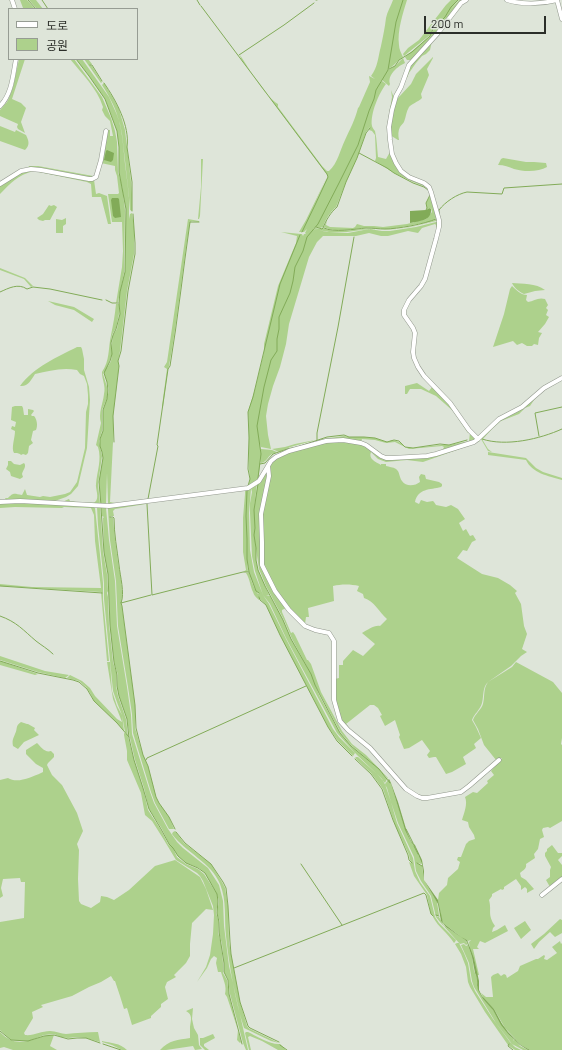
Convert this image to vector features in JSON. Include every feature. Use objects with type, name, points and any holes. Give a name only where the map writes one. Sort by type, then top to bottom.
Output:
[{"type":"street","points":[[466,0],[461,3],[409,65],[396,96],[389,127],[392,154],[396,163],[401,171],[409,177],[424,183],[429,187],[439,220],[439,227],[425,279],[409,300],[404,310],[404,315],[413,328],[414,358],[424,376],[450,403],[469,430],[478,439]]},
{"type":"street","points":[[507,0],[528,4],[549,3],[557,0],[562,19]]},
{"type":"street","points":[[0,106],[8,95],[16,60]]},
{"type":"street","points":[[0,184],[17,173],[31,169],[90,179],[96,177],[101,160],[106,131]]},
{"type":"street","points":[[0,502],[20,501],[104,506],[248,488],[259,480],[271,461],[282,454],[326,441],[348,441],[366,444],[381,456],[386,458],[427,456],[474,442],[499,419],[522,407],[544,388],[562,378]]},
{"type":"street","points":[[268,466],[269,476],[261,514],[262,565],[275,591],[288,610],[306,626],[315,630],[329,633],[334,642],[334,700],[342,725],[370,748],[406,789],[422,798],[462,792],[499,760]]},
{"type":"street","points":[[542,894],[562,879]]},
{"type":"green space","points":[[20,0],[27,0],[34,8],[23,8]]},
{"type":"green space","points":[[29,0],[36,0],[42,8],[36,8]]},
{"type":"green space","points":[[393,0],[407,0],[399,34],[399,48],[403,57],[388,70],[395,66],[403,58],[405,63],[399,66],[392,74],[389,81],[389,86],[382,80],[380,82],[382,81],[386,84],[372,116],[372,126],[376,134],[378,157],[386,159],[390,152],[387,127],[392,97],[391,90],[394,98],[388,132],[398,168],[424,184],[430,190],[438,220],[405,228],[432,221],[397,228],[367,228],[350,230],[369,229],[390,231],[438,222],[437,229],[435,224],[422,228],[418,233],[408,231],[388,236],[369,233],[356,236],[323,236],[317,242],[309,257],[289,324],[280,367],[268,404],[266,416],[271,449],[261,447],[260,444],[261,453],[261,449],[277,452],[272,454],[265,462],[261,463],[261,456],[258,482],[248,487],[250,479],[248,412],[264,352],[264,344],[278,286],[296,243],[297,236],[281,232],[302,234],[303,236],[306,234],[307,229],[304,232],[299,232],[327,177],[309,217],[328,176],[267,94],[278,104],[278,107],[322,166],[329,171],[337,160],[370,82],[369,76],[375,79],[371,76],[376,65],[387,16]],"holes":[[[370,127],[369,130],[375,135],[375,161],[394,173],[426,187],[431,194],[426,203],[426,210],[431,208],[432,212],[426,219],[407,224],[383,227],[357,224],[353,228],[330,227],[326,225],[327,220],[324,227],[328,229],[348,230],[327,230],[323,228],[314,229],[318,230],[313,229],[316,227],[323,227],[328,216],[336,207],[357,158],[366,132]],[[369,229],[348,233],[329,232],[347,232]]]},
{"type":"green space","points":[[451,0],[458,0],[445,17],[433,28],[430,35],[404,56],[403,54],[408,48],[419,40]]},
{"type":"green space","points":[[459,0],[464,0],[438,32],[413,59],[407,60],[405,57],[430,36],[434,29]]},
{"type":"green space","points":[[432,41],[430,50],[422,56],[407,78],[405,78],[410,66]]},
{"type":"green space","points":[[240,55],[248,68],[253,75],[241,59]]},
{"type":"green space","points":[[433,57],[427,69],[429,75],[421,94],[422,98],[409,107],[404,122],[399,129],[398,140],[390,135],[395,101],[411,84],[416,74]]},
{"type":"green space","points":[[19,60],[25,60],[12,99],[21,103],[26,108],[21,122],[25,133],[18,129],[18,124],[0,116],[0,110],[7,102],[13,87]]},
{"type":"green space","points":[[71,60],[75,60],[102,97],[115,131],[118,172],[122,186],[125,210],[124,273],[118,302],[116,303],[122,267],[122,222],[112,222],[108,194],[119,193],[115,166],[101,163],[107,130],[110,130],[110,136],[113,136],[110,121],[105,116],[100,100],[89,82]]},
{"type":"green space","points":[[77,60],[83,60],[109,97],[117,115],[122,134],[129,196],[129,219],[130,214],[132,213],[134,227],[134,254],[127,291],[113,416],[110,502],[115,503],[109,504],[107,473],[106,504],[101,504],[99,482],[103,458],[100,446],[102,456],[98,484],[100,504],[62,502],[69,499],[70,501],[93,503],[97,498],[96,486],[100,456],[96,445],[101,423],[100,412],[104,391],[102,372],[108,359],[116,304],[119,304],[119,314],[116,328],[112,335],[112,354],[113,335],[117,329],[120,314],[120,292],[125,272],[126,209],[119,172],[119,147],[117,131],[105,99]],"holes":[[[112,354],[111,361],[107,368]],[[104,371],[109,390],[107,399],[103,410],[103,431],[100,439],[100,446],[99,441],[102,431],[102,410],[107,398],[108,390],[103,374]]]},
{"type":"green space","points":[[85,60],[89,60],[92,64],[90,65],[102,82],[101,83]]},
{"type":"green space","points":[[104,83],[119,109],[125,130],[131,182],[132,211],[130,210],[120,123],[113,105],[102,85]]},
{"type":"green space","points":[[0,126],[15,132],[16,130],[26,135],[28,139],[28,146],[25,150],[0,141]]},
{"type":"green space","points":[[503,158],[526,162],[546,163],[547,167],[536,171],[518,170],[498,165]]},
{"type":"green space","points":[[201,159],[203,159],[200,216],[198,219],[201,187]]},
{"type":"green space","points":[[29,166],[38,166],[93,176],[91,178],[28,168]]},
{"type":"green space","points":[[31,170],[94,180],[96,194],[99,193],[107,196],[111,224],[108,224],[101,197],[92,197],[91,184],[87,182],[34,171],[19,177],[0,194],[0,186],[21,172]]},
{"type":"green space","points":[[49,205],[54,205],[57,207],[50,220],[39,220],[37,218],[43,214]]},
{"type":"green space","points":[[66,218],[66,224],[63,226],[63,233],[56,233],[56,219],[62,220]]},
{"type":"green space","points":[[188,219],[199,222],[190,222],[163,407],[167,369],[164,367],[167,362]]},
{"type":"green space","points":[[0,268],[25,278],[33,286],[31,287],[24,279],[0,270]]},
{"type":"green space","points":[[512,283],[533,285],[545,290],[524,294]]},
{"type":"green space","points":[[512,286],[517,291],[527,295],[526,300],[528,302],[538,299],[545,299],[548,305],[546,308],[548,310],[546,315],[549,317],[538,332],[542,333],[539,338],[538,345],[534,344],[532,346],[527,346],[522,343],[517,345],[513,341],[493,347]]},
{"type":"green space","points":[[48,301],[74,307],[94,319],[92,322],[74,310],[55,305]]},
{"type":"green space","points":[[77,347],[81,347],[82,349],[84,370],[89,387],[90,400],[87,448],[78,486],[71,494],[52,502],[13,499],[6,500],[5,498],[8,498],[13,494],[22,495],[25,489],[27,495],[40,497],[65,494],[70,492],[77,482],[85,448],[86,412],[88,404],[87,384],[84,376],[77,370],[56,370],[35,374],[31,381],[23,386],[20,386],[39,368]]},
{"type":"green space","points":[[417,383],[429,391],[432,387],[450,404],[477,439],[442,451],[444,447],[442,446],[409,449],[405,447],[413,448],[449,445],[469,441],[470,433],[468,433],[453,411],[436,396],[421,389],[410,389],[407,394],[405,394],[405,386]]},
{"type":"green space","points":[[545,389],[536,397],[530,406],[525,408],[519,414],[501,421],[482,439],[488,449],[492,452],[488,451],[481,439],[500,420],[522,407]]},
{"type":"green space","points":[[22,406],[24,415],[28,415],[28,409],[34,411],[31,415],[35,417],[37,428],[33,431],[31,440],[33,443],[29,446],[28,453],[26,455],[14,453],[13,451],[15,431],[11,429],[12,426],[15,427],[16,422],[11,420],[12,407]]},
{"type":"green space","points":[[344,436],[375,438],[387,442],[392,440],[401,443],[405,447],[395,442],[386,443],[362,439],[361,442],[335,439],[281,453],[280,452],[322,439]]},
{"type":"green space","points":[[315,440],[279,452],[272,449],[285,447]]},
{"type":"green space","points":[[478,440],[480,441],[423,462],[407,460],[386,462],[378,459],[371,452],[370,454],[373,460],[377,463],[381,465],[386,464],[386,466],[396,469],[402,481],[408,485],[413,485],[420,482],[419,477],[421,474],[425,475],[426,479],[442,484],[441,487],[425,490],[419,494],[415,502],[419,504],[421,500],[427,502],[433,501],[436,505],[446,507],[451,505],[458,509],[465,519],[459,523],[463,531],[466,529],[470,536],[473,535],[476,540],[472,542],[467,551],[463,550],[457,558],[482,574],[498,578],[510,585],[517,591],[515,593],[521,604],[524,626],[527,634],[522,649],[527,652],[486,684],[483,700],[472,720],[481,738],[474,744],[476,748],[463,757],[466,764],[446,774],[436,757],[429,758],[427,755],[430,751],[422,740],[409,748],[404,749],[399,737],[400,735],[395,720],[385,726],[380,716],[382,715],[378,708],[374,705],[370,705],[346,724],[349,730],[344,725],[336,699],[335,679],[339,678],[339,665],[343,665],[343,661],[353,650],[363,656],[375,644],[362,633],[373,627],[380,626],[387,619],[374,604],[368,599],[364,598],[363,594],[357,591],[359,586],[343,585],[333,586],[334,601],[308,608],[309,617],[306,617],[305,624],[283,601],[264,567],[262,514],[268,466],[276,457],[318,443],[335,441],[362,444],[386,459],[426,457]]},
{"type":"green space","points":[[488,452],[526,458],[536,468],[543,472],[562,478],[562,480],[536,471],[526,460],[488,455]]},
{"type":"green space","points":[[8,461],[20,465],[24,463],[25,465],[22,474],[23,477],[20,479],[11,476],[10,472],[6,469]]},
{"type":"green space","points":[[267,468],[268,476],[261,509],[261,562],[286,608],[282,610],[282,612],[291,633],[293,632],[295,635],[307,660],[311,664],[321,692],[342,731],[352,744],[366,755],[388,778],[388,779],[379,769],[387,779],[385,783],[337,733],[286,638],[270,604],[263,595],[252,556],[250,503],[252,492],[251,488],[257,483],[254,510],[258,482]],"holes":[[[256,549],[259,569],[266,586],[311,674],[291,639],[270,596],[266,595],[269,595],[258,570]],[[315,685],[341,733],[351,745],[379,769],[351,746],[340,733]]]},
{"type":"green space","points":[[251,489],[249,513],[250,550],[254,572],[263,595],[333,729],[355,753],[353,756],[338,741],[328,727],[266,605],[259,597],[259,600],[254,595],[246,573],[249,573],[250,576],[247,560],[248,572],[243,572],[246,570],[243,552],[243,518],[245,490]]},
{"type":"green space","points":[[12,502],[93,506],[95,508],[109,661],[107,661],[101,592],[0,586],[0,584],[32,587],[101,588],[95,541],[94,515],[91,508],[0,508],[0,503]]},
{"type":"green space","points":[[147,502],[146,504],[115,509],[113,511],[114,516],[110,517],[113,518],[121,583],[121,603],[135,705],[135,728],[148,766],[156,797],[169,817],[174,829],[169,829],[155,803],[133,733],[132,714],[118,626],[116,581],[110,540],[108,507]]},
{"type":"green space","points":[[100,506],[103,552],[107,574],[109,625],[113,662],[117,675],[116,686],[126,719],[128,737],[134,760],[148,810],[168,844],[173,848],[177,857],[204,874],[217,894],[218,901],[216,913],[219,922],[218,932],[221,944],[223,973],[227,980],[229,995],[238,1029],[225,994],[225,985],[221,972],[218,972],[216,963],[217,958],[214,956],[211,959],[207,968],[197,982],[206,967],[210,955],[213,934],[213,906],[203,881],[197,873],[176,860],[152,821],[145,815],[141,793],[127,760],[124,733],[127,734],[125,732],[122,715],[113,691],[98,525],[97,507]]},
{"type":"green space","points":[[101,507],[106,508],[115,581],[117,626],[131,715],[132,734],[154,803],[168,829],[183,848],[208,868],[219,885],[223,901],[224,926],[229,966],[248,1050],[246,1050],[243,1043],[230,994],[228,979],[224,972],[222,944],[219,932],[220,922],[217,913],[219,901],[217,894],[205,873],[199,868],[186,863],[178,856],[169,844],[162,829],[149,809],[135,760],[127,719],[117,686],[118,675],[114,662],[110,625],[108,574],[104,552],[104,517],[102,516]]},
{"type":"green space","points":[[0,656],[45,671],[69,675],[65,678],[38,672],[0,660]]},
{"type":"green space","points":[[0,661],[38,674],[35,675],[0,665]]},
{"type":"green space","points":[[107,662],[110,662],[112,691],[122,715],[124,731],[94,701],[86,687],[79,681],[67,678],[70,675],[82,681],[117,719],[122,722],[113,699]]},
{"type":"green space","points":[[516,662],[553,682],[562,693],[562,821],[550,828],[543,828],[542,830],[544,837],[540,839],[538,849],[534,854],[535,858],[526,864],[525,868],[520,873],[521,877],[534,889],[527,893],[527,889],[525,887],[521,890],[521,886],[516,879],[504,887],[504,889],[492,894],[489,900],[490,915],[495,926],[492,932],[505,925],[508,931],[485,943],[480,941],[477,947],[479,949],[473,949],[479,975],[477,975],[474,958],[470,950],[469,942],[471,940],[468,941],[469,944],[467,940],[464,939],[468,944],[460,944],[440,922],[436,917],[431,896],[416,871],[414,857],[398,823],[385,784],[388,780],[391,784],[404,826],[422,864],[417,863],[422,866],[424,880],[437,902],[439,915],[436,916],[439,917],[444,926],[460,936],[443,923],[438,900],[439,893],[447,885],[448,878],[458,869],[460,862],[457,860],[458,857],[461,857],[466,844],[475,839],[468,822],[462,820],[466,806],[465,797],[473,792],[477,793],[488,783],[487,781],[494,775],[491,771],[502,758],[496,760],[484,745],[473,720],[483,704],[486,685],[488,682],[512,667]]},
{"type":"green space","points":[[21,722],[35,728],[34,730],[39,735],[24,742],[18,749],[13,746],[13,738],[17,726]]},
{"type":"green space","points":[[37,743],[45,750],[51,751],[54,754],[54,757],[47,765],[52,775],[62,785],[77,813],[83,831],[77,844],[79,850],[79,901],[81,904],[91,908],[100,902],[101,896],[114,900],[129,890],[155,866],[175,860],[200,877],[213,910],[206,909],[192,923],[190,956],[186,963],[174,975],[176,977],[167,982],[165,987],[168,999],[161,1004],[161,1007],[151,1016],[151,1018],[132,1025],[127,1008],[124,1009],[115,981],[111,976],[72,996],[41,1005],[43,1007],[32,1012],[33,1018],[24,1033],[25,1035],[28,1035],[50,1031],[62,1034],[98,1032],[100,1042],[86,1038],[61,1037],[54,1034],[44,1035],[29,1041],[44,1036],[54,1035],[50,1046],[57,1050],[13,1050],[4,1047],[0,1048],[0,1032],[12,1041],[28,1041],[11,1040],[0,1030],[0,922],[24,918],[25,882],[21,882],[20,878],[3,879],[1,888],[3,896],[0,898],[0,780],[8,778],[12,780],[20,780],[43,772],[43,768],[36,764],[26,754],[26,750]]},
{"type":"green space","points":[[358,757],[382,779],[387,788],[397,823],[413,858],[415,871],[420,882],[430,896],[435,917],[456,940],[454,943],[431,914],[427,895],[414,876],[409,862],[412,863],[395,825],[383,789],[371,773],[355,758]]},
{"type":"green space","points":[[175,831],[184,843],[211,864],[225,888],[228,906],[229,942],[240,1002],[247,1026],[250,1029],[279,1043],[271,1041],[244,1028],[235,994],[231,970],[226,936],[224,903],[220,884],[211,870],[184,847],[172,834]]},
{"type":"green space","points":[[552,845],[558,853],[562,853],[562,856],[558,860],[562,865],[562,877],[550,887],[546,880],[550,877],[551,867],[545,853]]},
{"type":"green space","points":[[560,919],[562,920],[562,933],[555,937],[550,932],[534,949],[531,944]]},
{"type":"green space","points":[[525,921],[531,930],[521,939],[514,928]]},
{"type":"green space","points":[[560,941],[561,944],[562,943],[562,1050],[530,1050],[521,1045],[505,1028],[494,1009],[484,999],[481,993],[486,997],[493,997],[491,977],[493,975],[498,973],[501,976],[504,974],[507,978],[518,971],[520,966],[544,955],[544,959],[547,960],[557,953],[552,947]]},
{"type":"green space","points":[[459,943],[468,963],[471,981],[475,991],[510,1042],[521,1050],[515,1050],[508,1045],[470,987],[466,967],[455,944]]},
{"type":"green space","points":[[464,944],[466,946],[468,945],[474,971],[478,980],[477,985],[483,999],[492,1008],[509,1035],[514,1039],[513,1041],[515,1039],[520,1046],[528,1050],[523,1050],[512,1044],[496,1023],[474,987],[469,963],[461,945]]},
{"type":"green space","points":[[193,1008],[192,1019],[194,1028],[198,1035],[199,1045],[202,1049],[195,1050],[193,1046],[160,1050],[170,1042],[190,1038],[191,1018],[190,1014],[186,1011]]},
{"type":"green space","points":[[238,1030],[241,1042],[240,1043],[237,1040]]},
{"type":"green space","points":[[246,1032],[268,1042],[280,1044],[286,1050],[278,1050],[250,1036],[248,1037],[251,1050],[249,1050]]},
{"type":"green space","points":[[213,1034],[215,1038],[204,1044],[204,1046],[209,1050],[205,1050],[200,1045],[200,1038]]},
{"type":"green space","points":[[102,1041],[118,1045],[127,1050],[122,1050]]},
{"type":"shaded area","points":[[107,150],[114,153],[113,160],[111,162],[104,160]]},
{"type":"shaded area","points":[[112,198],[119,199],[121,217],[115,218],[113,216]]},
{"type":"shaded area","points":[[430,208],[431,213],[427,218],[410,223],[410,211],[426,210]]},
{"type":"shaded area","points":[[389,779],[391,783],[398,802],[407,832],[422,860],[424,880],[422,864],[415,847],[411,842],[405,830],[391,784],[388,780]]},
{"type":"shaded area","points":[[424,880],[438,900],[443,923],[461,937],[446,927],[441,921],[438,904]]},
{"type":"shaded area","points":[[461,937],[467,940],[474,958],[479,981],[479,990],[482,996],[494,1009],[508,1032],[521,1045],[530,1050],[520,1045],[509,1035],[501,1025],[493,1010],[483,999],[478,990],[478,980],[467,942]]},
{"type":"waterway","points":[[28,0],[35,8]]},
{"type":"waterway","points":[[42,0],[47,8]]},
{"type":"waterway","points":[[197,0],[200,5]]},
{"type":"waterway","points":[[258,478],[261,454],[257,426],[264,387],[271,360],[277,351],[279,317],[290,293],[295,267],[303,251],[307,237],[318,224],[358,145],[376,90],[388,70],[396,22],[403,0]]},
{"type":"waterway","points":[[389,69],[395,66],[399,60],[412,52],[430,36],[433,29],[445,17],[451,7],[458,0]]},
{"type":"waterway","points":[[239,55],[314,3]]},
{"type":"waterway","points":[[201,6],[327,174],[328,177],[302,232]]},
{"type":"waterway","points":[[77,60],[105,99],[117,131],[119,147],[119,172],[126,209],[125,272],[120,292],[120,314],[111,343],[112,354],[104,373],[108,390],[107,399],[103,410],[103,431],[100,439],[103,458],[99,482],[101,505]]},
{"type":"waterway","points":[[90,65],[92,65],[102,81]]},
{"type":"waterway","points":[[104,83],[117,105],[126,131],[132,182],[132,211]]},
{"type":"waterway","points":[[316,227],[322,229],[329,216],[337,207],[366,133],[370,128]]},
{"type":"waterway","points":[[359,153],[428,190]]},
{"type":"waterway","points":[[439,214],[439,210],[448,201],[455,196],[467,192],[502,194],[504,188],[562,184]]},
{"type":"waterway","points":[[426,210],[426,203],[430,195]]},
{"type":"waterway","points":[[114,442],[113,416],[119,366],[118,361],[121,351],[128,291],[135,254],[133,214]]},
{"type":"waterway","points":[[324,228],[333,230],[366,228],[390,229],[436,219]]},
{"type":"waterway","points":[[148,499],[158,446],[168,369],[170,366],[173,348],[190,222],[199,222]]},
{"type":"waterway","points":[[248,486],[250,479],[248,469],[248,412],[253,397],[280,284],[300,235]]},
{"type":"waterway","points":[[317,440],[317,433],[354,237]]},
{"type":"waterway","points":[[0,292],[17,286],[27,289],[33,287],[102,300]]},
{"type":"waterway","points":[[106,300],[112,303],[118,303]]},
{"type":"waterway","points":[[539,436],[535,413],[562,407]]},
{"type":"waterway","points":[[482,439],[502,442],[523,441],[544,436],[562,429]]},
{"type":"waterway","points":[[260,464],[265,463],[273,454],[287,449],[327,437],[344,435],[349,437],[375,438],[387,442],[394,440],[399,441],[405,447],[413,448],[440,444],[449,445],[467,440]]},
{"type":"waterway","points":[[258,484],[254,510],[254,535],[258,570],[265,586],[340,733],[351,746],[379,769],[390,783]]},
{"type":"waterway","points":[[247,491],[247,559],[249,572],[256,591],[259,593]]},
{"type":"waterway","points":[[147,504],[152,595],[243,572],[249,572]]},
{"type":"waterway","points":[[101,508],[104,552],[108,574],[110,625],[117,675],[117,686],[127,719],[129,738],[134,760],[149,809],[169,844],[178,856],[186,863],[205,873],[217,894],[217,913],[224,972],[228,980],[229,994],[242,1044]]},
{"type":"waterway","points":[[110,517],[114,518],[122,589],[121,603],[151,595]]},
{"type":"waterway","points":[[0,586],[102,593]]},
{"type":"waterway","points":[[259,597],[260,600],[266,605],[328,727],[337,741],[352,756]]},
{"type":"waterway","points":[[121,603],[135,705],[136,728],[156,797],[175,829]]},
{"type":"waterway","points":[[0,616],[15,624],[53,654]]},
{"type":"waterway","points":[[0,661],[38,673],[79,682],[87,689],[94,701],[129,737]]},
{"type":"waterway","points":[[146,760],[147,758],[306,686]]},
{"type":"waterway","points":[[355,759],[371,774],[382,789],[409,860],[412,863]]},
{"type":"waterway","points":[[406,829],[413,843]]},
{"type":"waterway","points":[[176,832],[185,843],[211,864],[226,888],[231,954],[240,1002],[248,1026],[279,1042]]},
{"type":"waterway","points":[[414,846],[418,854]]},
{"type":"waterway","points":[[417,863],[422,866]]},
{"type":"waterway","points":[[301,864],[342,925]]},
{"type":"waterway","points":[[234,968],[424,893],[433,916]]},
{"type":"waterway","points":[[477,976],[478,984]]},
{"type":"waterway","points":[[0,1031],[11,1040],[28,1041],[44,1036],[54,1035],[68,1039],[86,1038],[100,1043]]},
{"type":"waterway","points":[[103,1044],[121,1050]]},
{"type":"waterway","points":[[509,1044],[508,1046],[513,1050]]},
{"type":"waterway","points":[[280,1045],[287,1050]]}]
